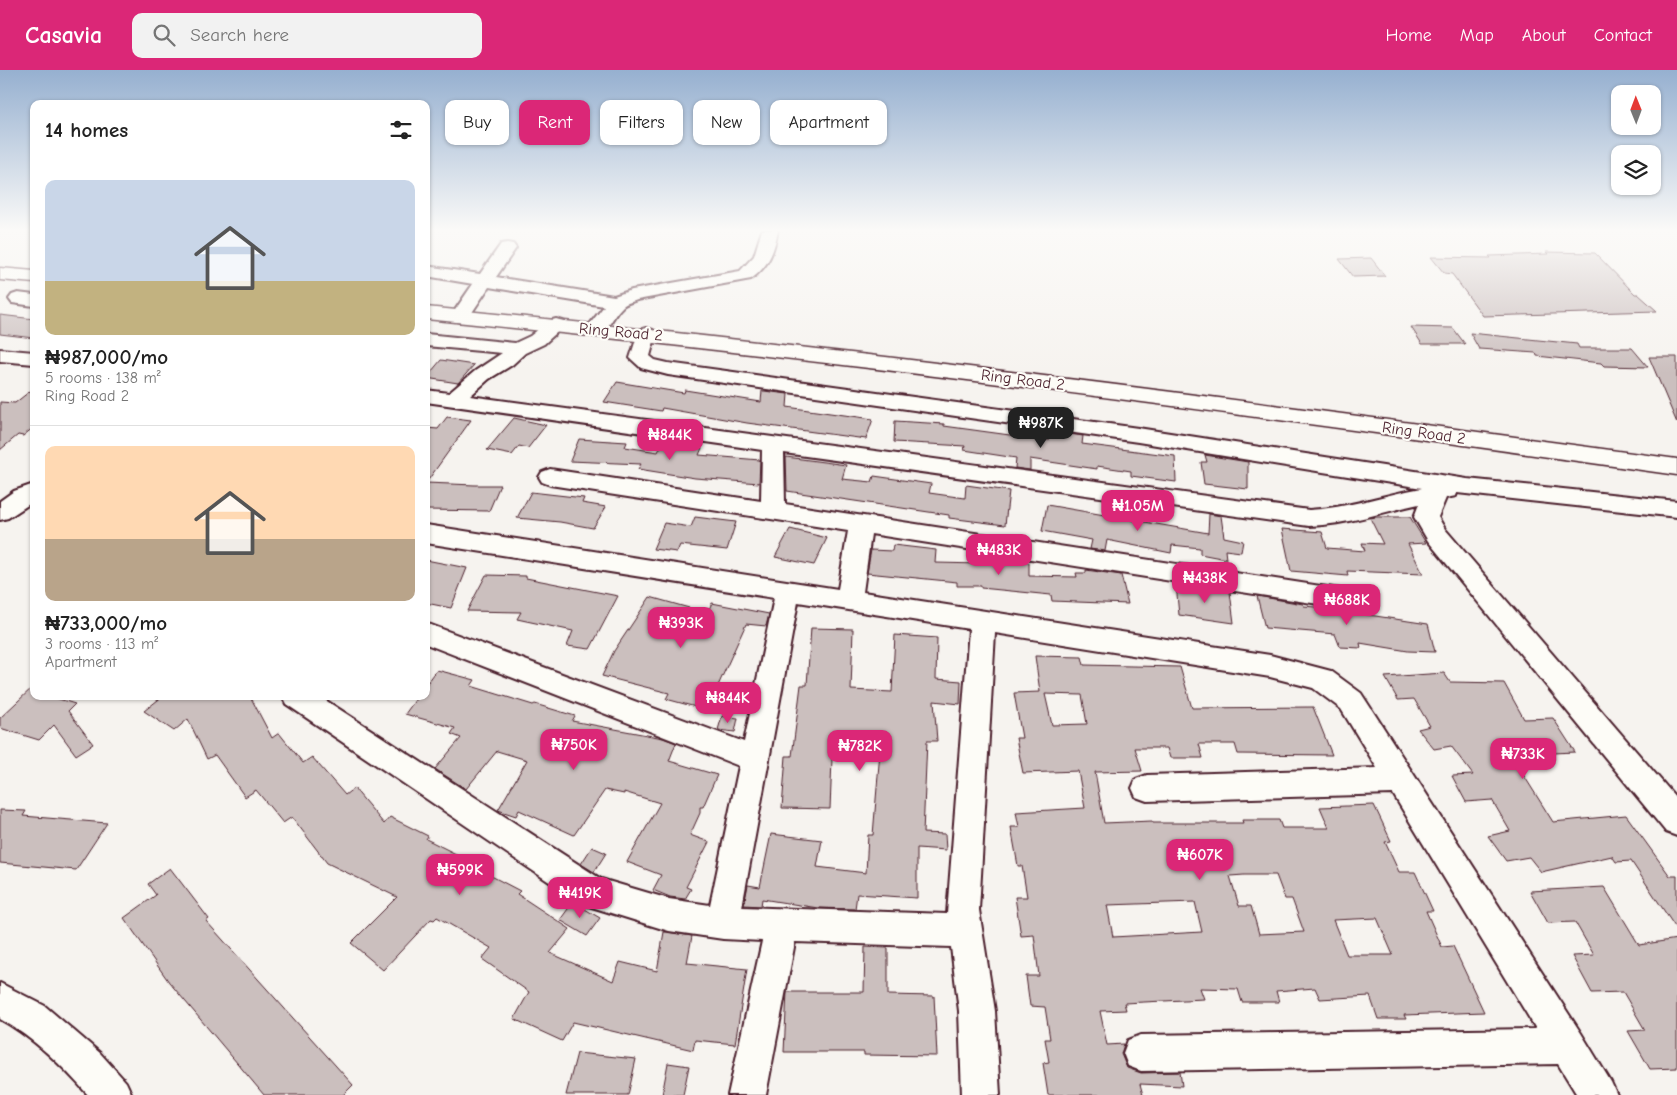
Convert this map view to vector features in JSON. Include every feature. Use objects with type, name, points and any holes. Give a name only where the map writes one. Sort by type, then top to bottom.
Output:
[{"type":"main road","name":"Ring Road 2","points":[[430,312],[646,334],[995,375],[1677,468]]},
{"type":"street","points":[[471,278],[616,302]]},
{"type":"street","points":[[596,329],[616,302],[632,294],[728,278]]},
{"type":"street","points":[[460,316],[485,280]]},
{"type":"street","points":[[454,399],[482,375],[504,361],[518,349],[537,340],[556,326]]},
{"type":"street","points":[[646,334],[640,358],[648,364],[668,369],[1138,435],[1468,487],[1677,509]]},
{"type":"street","points":[[430,340],[518,349]]},
{"type":"street","points":[[0,355],[30,358]]},
{"type":"street","points":[[430,396],[1309,518],[1334,517],[1372,506],[1468,487]]},
{"type":"street","points":[[773,444],[773,511]]},
{"type":"street","points":[[550,477],[1344,598]]},
{"type":"street","points":[[1438,492],[1431,502],[1426,517],[1436,535],[1677,822]]},
{"type":"street","points":[[0,512],[28,495]]},
{"type":"street","points":[[849,600],[861,524]]},
{"type":"street","points":[[430,535],[1270,666],[1321,678],[1351,701],[1598,1095]]},
{"type":"street","points":[[723,923],[788,590]]},
{"type":"street","points":[[981,1095],[977,1011],[963,910],[983,621]]},
{"type":"street","points":[[430,635],[756,759]]},
{"type":"street","points":[[302,700],[594,893],[669,915],[723,923],[966,931]]},
{"type":"street","points":[[1147,788],[1402,780]]},
{"type":"street","points":[[747,1095],[782,925]]},
{"type":"street","points":[[0,1000],[33,1018],[87,1066],[113,1095]]},
{"type":"street","points":[[1141,1053],[1568,1046]]},
{"type":"building","points":[[1455,278],[1619,278],[1635,294],[1638,294],[1657,311],[1483,316]]},
{"type":"building","points":[[0,315],[30,319],[30,338],[0,334]]},
{"type":"building","points":[[1411,327],[1453,328],[1465,344],[1422,344]]},
{"type":"building","points":[[1470,333],[1577,344],[1579,348],[1632,348],[1648,367],[1604,366],[1601,363],[1537,356],[1536,353],[1479,349]]},
{"type":"building","points":[[1649,357],[1677,357],[1677,423]]},
{"type":"building","points":[[441,360],[474,365],[458,383],[430,379],[430,373]]},
{"type":"building","points":[[617,382],[684,393],[685,390],[761,402],[762,391],[788,394],[787,407],[873,419],[866,439],[747,423],[662,408],[661,411],[604,402]]},
{"type":"building","points":[[30,391],[30,430],[23,436],[18,435],[0,450],[0,402],[15,403]]},
{"type":"building","points":[[447,417],[471,420],[430,477],[430,428],[438,429]]},
{"type":"building","points":[[514,418],[546,425],[528,448],[519,446],[512,455],[487,450]]},
{"type":"building","points":[[895,421],[944,424],[944,426],[1046,440],[1049,440],[1050,431],[1083,436],[1082,444],[1175,456],[1176,482],[1131,476],[1131,471],[1097,466],[1097,469],[1030,459],[1030,470],[1015,468],[1016,458],[964,450],[965,446],[894,442]]},
{"type":"building","points":[[579,439],[627,442],[625,447],[658,452],[663,442],[702,448],[699,455],[760,460],[759,483],[695,478],[638,469],[641,464],[570,461]]},
{"type":"building","points":[[1205,455],[1248,462],[1248,489],[1204,484],[1201,462],[1207,462]]},
{"type":"building","points":[[786,457],[846,465],[842,479],[872,482],[874,476],[931,484],[929,493],[965,498],[966,485],[1009,491],[1005,525],[949,518],[949,515],[787,491]]},
{"type":"building","points":[[430,483],[500,485],[489,511],[430,510]]},
{"type":"building","points":[[531,492],[584,498],[582,503],[606,507],[593,528],[560,522],[517,518]]},
{"type":"building","points":[[1047,505],[1208,533],[1209,514],[1221,516],[1224,537],[1243,541],[1241,552],[1225,550],[1226,559],[1200,554],[1200,548],[1172,545],[1171,553],[1107,540],[1105,551],[1090,549],[1092,540],[1042,531]]},
{"type":"building","points":[[695,517],[736,522],[727,550],[680,545],[677,552],[653,549],[664,523],[691,527]]},
{"type":"building","points":[[1410,517],[1426,543],[1408,544],[1423,574],[1347,571],[1348,576],[1291,571],[1282,529],[1322,532],[1327,548],[1365,551],[1362,543],[1383,544],[1370,518]]},
{"type":"building","points":[[790,529],[827,538],[814,565],[775,557]]},
{"type":"building","points":[[893,545],[936,550],[935,563],[982,564],[982,558],[1029,563],[1029,576],[1077,577],[1076,573],[1086,573],[1086,570],[1121,575],[1128,604],[1052,601],[1051,595],[981,588],[981,586],[957,586],[957,582],[867,573],[871,550],[892,551]]},
{"type":"building","points":[[430,561],[467,568],[451,608],[430,604]]},
{"type":"building","points":[[486,575],[526,576],[526,578],[618,596],[590,649],[567,646],[573,631],[517,619],[521,612],[467,611]]},
{"type":"building","points":[[1176,584],[1230,592],[1234,623],[1179,615]]},
{"type":"building","points":[[1257,596],[1303,604],[1304,606],[1348,610],[1349,612],[1428,624],[1435,652],[1408,651],[1360,643],[1361,648],[1340,647],[1335,634],[1265,628]]},
{"type":"building","points":[[650,597],[707,613],[712,603],[769,614],[766,626],[746,624],[707,710],[666,699],[669,693],[602,676],[614,651]]},
{"type":"building","points":[[811,628],[853,629],[851,690],[892,692],[895,635],[937,638],[936,679],[961,681],[960,704],[934,701],[937,741],[927,741],[923,833],[945,834],[946,850],[917,848],[917,898],[857,894],[855,909],[818,908],[762,899],[761,906],[744,905],[748,885],[760,887],[771,834],[822,840],[817,867],[866,873],[868,835],[873,835],[880,752],[863,750],[866,736],[833,734],[830,809],[782,808],[786,756],[792,756],[801,685],[807,685]]},
{"type":"building","points":[[1035,656],[1082,657],[1084,665],[1180,667],[1192,708],[1313,707],[1332,755],[1238,754],[1235,744],[1199,744],[1203,758],[1170,758],[1167,748],[1135,748],[1142,771],[1095,772],[1104,823],[1152,821],[1153,823],[1243,823],[1242,820],[1279,820],[1282,828],[1329,828],[1320,807],[1374,805],[1391,841],[1385,842],[1399,872],[1415,872],[1433,911],[1426,911],[1442,947],[1453,946],[1484,1012],[1404,1015],[1406,1019],[1378,1019],[1370,996],[1320,999],[1315,988],[1276,991],[1279,1002],[1242,1002],[1238,989],[1200,988],[1204,999],[1124,1003],[1126,1010],[1100,1011],[1107,1045],[1124,1044],[1121,1054],[1127,1068],[1141,1073],[1180,1072],[1182,1086],[1140,1084],[1143,1095],[1048,1095],[1043,1063],[1049,1062],[1045,1039],[1050,1039],[1045,1007],[1030,1006],[1026,976],[1039,976],[1034,935],[1021,936],[1015,897],[1027,897],[1022,866],[1018,866],[1011,827],[1019,827],[1016,812],[1085,808],[1078,771],[1023,773],[1016,738],[1022,738],[1014,693],[1040,692]],"holes":[[[1045,694],[1082,695],[1087,724],[1052,725]],[[1276,875],[1285,899],[1292,899],[1304,932],[1259,934],[1251,906],[1239,906],[1230,876]],[[1195,902],[1202,932],[1113,937],[1107,905]],[[1377,918],[1393,955],[1347,955],[1333,920]]]},
{"type":"building","points":[[437,670],[475,680],[471,686],[575,716],[572,721],[663,738],[676,743],[669,761],[717,775],[703,807],[700,807],[700,813],[690,835],[709,842],[686,887],[691,889],[685,899],[670,897],[653,890],[661,875],[627,862],[660,803],[624,792],[624,794],[605,790],[574,835],[519,810],[516,816],[498,810],[527,760],[497,751],[466,789],[435,769],[461,738],[451,734],[455,728],[405,714],[415,700],[430,700],[430,680]]},
{"type":"building","points":[[1444,673],[1450,682],[1504,683],[1524,719],[1553,718],[1575,752],[1511,755],[1553,822],[1626,815],[1670,876],[1677,876],[1677,930],[1631,861],[1616,862],[1612,856],[1541,872],[1529,857],[1506,861],[1488,836],[1510,831],[1492,800],[1466,802],[1452,776],[1473,775],[1451,746],[1434,749],[1418,729],[1430,726],[1414,699],[1398,700],[1385,677]]},
{"type":"building","points":[[30,690],[30,700],[62,700],[75,704],[68,711],[93,744],[76,755],[54,725],[39,740],[0,728],[0,718]]},
{"type":"building","points":[[158,700],[252,700],[272,738],[279,733],[303,763],[312,757],[345,795],[354,788],[384,824],[390,817],[428,836],[426,839],[476,864],[474,867],[520,891],[517,894],[570,929],[550,953],[613,981],[620,962],[657,971],[664,932],[692,936],[687,963],[747,969],[735,1044],[695,1040],[693,1050],[573,1022],[562,1041],[514,1019],[529,992],[482,959],[491,948],[437,917],[434,920],[431,919],[383,970],[351,943],[397,897],[327,863],[292,817],[283,823],[256,790],[245,797],[215,755],[207,759],[188,719],[174,731],[144,711]]},
{"type":"building","points":[[722,716],[738,718],[735,732],[718,730]]},
{"type":"building","points":[[0,810],[26,811],[23,816],[107,823],[76,870],[0,863]]},
{"type":"building","points":[[592,847],[606,853],[594,872],[581,864]]},
{"type":"building","points":[[170,868],[209,919],[206,921],[353,1085],[343,1095],[264,1095],[169,982],[124,918],[156,895],[148,884]]},
{"type":"building","points":[[1604,887],[1639,945],[1677,939],[1677,1068],[1650,1069],[1628,1031],[1645,1030],[1623,992],[1592,993],[1572,956],[1594,955],[1575,922],[1548,923],[1530,891]]},
{"type":"building","points":[[573,902],[600,918],[587,936],[560,920]]},
{"type":"building","points":[[865,947],[888,948],[888,995],[934,996],[937,1056],[864,1055],[864,1052],[784,1052],[787,992],[864,992]]},
{"type":"building","points":[[577,1053],[636,1059],[628,1095],[566,1095]]},
{"type":"building","points":[[668,1063],[689,1066],[683,1095],[662,1095]]}]
